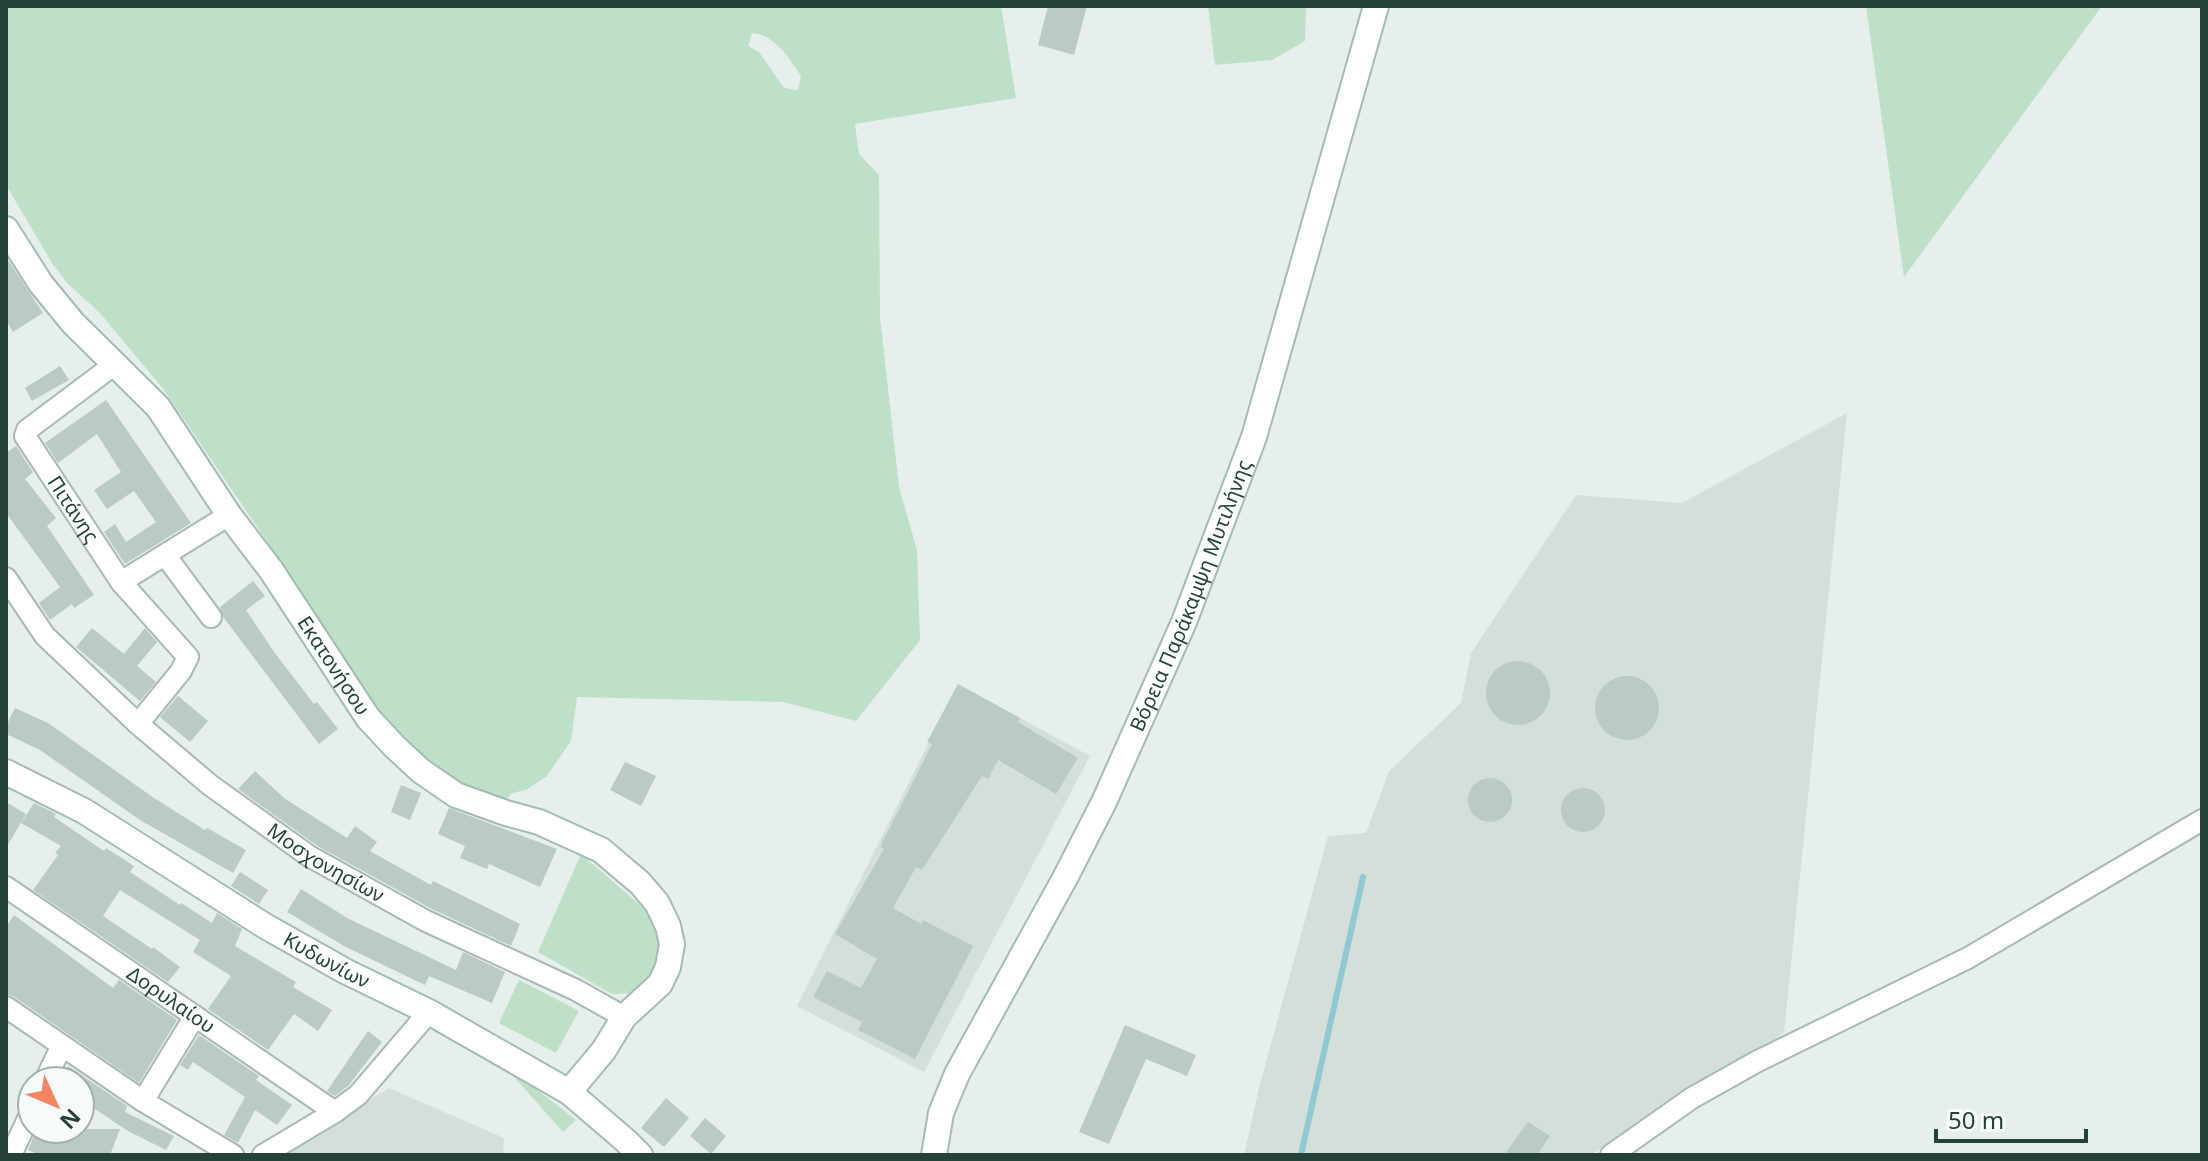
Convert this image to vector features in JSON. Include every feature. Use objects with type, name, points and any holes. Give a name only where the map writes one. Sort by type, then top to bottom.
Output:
[{"type":"street","name":"Βόρεια Παράκαμψη Μυτιλήνης","points":[[934,1155],[941,1113],[957,1074],[1098,815],[1184,622],[1254,437],[1376,6]]},
{"type":"street","name":"Εκατονήσου","points":[[6,229],[51,297],[87,339],[158,407],[229,515],[271,570],[368,718],[394,746],[421,771],[456,795],[539,822],[601,850],[640,883],[657,903],[668,926],[672,944],[668,967],[660,984],[624,1017]]},
{"type":"street","name":"Πιτάνης","points":[[115,364],[27,430],[25,436],[121,582],[188,657],[181,671],[138,724]]},
{"type":"street","points":[[121,582],[229,515]]},
{"type":"street","points":[[165,555],[211,617]]},
{"type":"street","name":"Μοσχονησίων","points":[[6,578],[45,636],[138,724],[210,785],[325,866],[426,921],[576,990],[624,1017]]},
{"type":"street","name":"Κυδωνίων","points":[[6,772],[84,811],[261,930],[429,1012],[569,1092],[640,1155]]},
{"type":"street","points":[[1611,1155],[1692,1098],[1756,1062],[1968,958],[2202,820]]},
{"type":"street","name":"Δορυλαίου","points":[[9,897],[195,1016],[335,1112]]},
{"type":"street","points":[[6,1007],[143,1101],[233,1155]]},
{"type":"street","points":[[263,1155],[358,1095],[429,1012]]},
{"type":"street","points":[[143,1101],[195,1016]]},
{"type":"street","points":[[569,1092],[604,1050],[624,1017]]},
{"type":"street","points":[[53,1065],[61,1047]]},
{"type":"shaded area","points":[[1847,413],[1784,1033],[1590,1155],[1244,1155],[1259,1088],[1328,836],[1366,833],[1389,771],[1461,703],[1471,653],[1576,495],[1682,503]]},
{"type":"shaded area","points":[[958,684],[1090,756],[924,1072],[797,1006]]},
{"type":"shaded area","points":[[389,1088],[504,1138],[503,1155],[279,1155]]},
{"type":"green space","points":[[6,6],[1001,6],[1016,98],[855,124],[859,154],[879,175],[880,317],[899,487],[917,550],[920,640],[856,721],[783,702],[577,697],[571,741],[547,776],[526,790],[512,793],[504,802],[455,783],[416,753],[380,716],[285,568],[164,390],[99,312],[68,284],[52,263],[6,185]],"holes":[[[752,33],[781,48],[801,76],[798,90],[784,88],[759,52],[748,46]]]},
{"type":"green space","points":[[1208,6],[1306,6],[1305,41],[1272,60],[1215,65]]},
{"type":"green space","points":[[1866,6],[2102,6],[1904,277]]},
{"type":"green space","points":[[581,854],[654,917],[666,953],[644,993],[612,994],[538,952]]},
{"type":"green space","points":[[519,980],[579,1011],[556,1053],[499,1023]]},
{"type":"green space","points":[[499,1060],[576,1120],[563,1132]]},
{"type":"building","points":[[1048,6],[1087,6],[1074,55],[1038,45]]},
{"type":"building","points":[[6,257],[43,313],[13,332],[6,320]]},
{"type":"building","points":[[60,366],[69,380],[32,401],[25,388]]},
{"type":"building","points":[[106,400],[191,523],[125,564],[104,532],[115,524],[126,542],[156,522],[134,491],[107,509],[94,490],[121,472],[97,434],[58,463],[45,443]]},
{"type":"building","points":[[16,446],[33,472],[25,479],[56,518],[47,526],[94,595],[74,608],[72,604],[50,620],[39,603],[60,587],[6,513],[6,453]]},
{"type":"building","points":[[253,581],[265,596],[246,610],[314,704],[317,702],[338,729],[319,744],[224,618],[220,607]]},
{"type":"building","points":[[92,628],[124,654],[145,628],[157,642],[137,666],[156,682],[140,701],[76,647]]},
{"type":"building","points":[[1518,661],[1536,667],[1544,675],[1550,693],[1544,711],[1536,719],[1518,725],[1500,719],[1492,711],[1486,693],[1492,675],[1500,667]]},
{"type":"building","points":[[1627,676],[1645,682],[1653,690],[1659,708],[1653,726],[1645,734],[1627,740],[1609,734],[1601,726],[1595,708],[1601,690],[1609,682]]},
{"type":"building","points":[[958,684],[1020,718],[1018,722],[1078,758],[1056,794],[998,760],[988,779],[982,776],[922,870],[916,867],[893,908],[921,924],[923,920],[973,946],[915,1059],[858,1030],[862,1022],[813,997],[827,971],[861,988],[877,959],[835,934],[884,849],[880,847],[932,744],[927,742]]},
{"type":"building","points":[[178,696],[208,721],[190,742],[160,717]]},
{"type":"building","points":[[15,708],[48,723],[154,798],[205,830],[207,828],[246,850],[233,873],[140,820],[40,750],[6,734],[6,726]]},
{"type":"building","points":[[625,762],[656,776],[641,806],[610,790]]},
{"type":"building","points":[[255,771],[284,798],[347,838],[355,826],[377,842],[370,851],[431,885],[433,881],[520,924],[511,946],[432,909],[316,845],[238,789]]},
{"type":"building","points":[[1490,778],[1505,785],[1512,800],[1505,815],[1490,822],[1475,815],[1468,800],[1475,785]]},
{"type":"building","points":[[401,785],[421,793],[410,820],[391,812]]},
{"type":"building","points":[[1583,788],[1598,795],[1605,810],[1598,825],[1583,832],[1568,825],[1561,810],[1568,795]]},
{"type":"building","points":[[6,802],[26,814],[6,848]]},
{"type":"building","points":[[34,803],[56,814],[54,817],[104,851],[106,848],[134,866],[130,872],[180,905],[212,923],[217,913],[242,929],[235,946],[296,982],[293,987],[332,1010],[318,1031],[294,1014],[268,1050],[208,1009],[231,976],[193,952],[200,940],[120,890],[103,916],[180,967],[168,982],[33,890],[61,846],[21,823]]},
{"type":"building","points":[[449,808],[557,849],[540,887],[489,864],[487,869],[460,858],[465,846],[438,834]]},
{"type":"building","points":[[240,872],[268,890],[259,904],[231,886]]},
{"type":"building","points":[[301,889],[349,919],[456,970],[463,952],[505,972],[492,1003],[429,976],[425,985],[344,946],[287,912]]},
{"type":"building","points":[[14,915],[113,988],[119,980],[177,1020],[139,1083],[6,994],[6,927]]},
{"type":"building","points":[[1125,1025],[1196,1055],[1187,1076],[1146,1059],[1109,1144],[1079,1132]]},
{"type":"building","points":[[368,1031],[382,1042],[349,1085],[335,1096],[327,1091]]},
{"type":"building","points":[[199,1035],[259,1076],[256,1080],[292,1105],[277,1125],[255,1110],[238,1143],[224,1135],[245,1097],[193,1062],[188,1070],[180,1065]]},
{"type":"building","points":[[96,1085],[127,1106],[125,1112],[174,1136],[166,1150],[128,1131],[96,1110]]},
{"type":"building","points":[[666,1098],[689,1118],[664,1147],[641,1128]]},
{"type":"building","points":[[705,1118],[726,1136],[711,1154],[690,1136]]},
{"type":"building","points":[[1528,1122],[1550,1136],[1537,1155],[1504,1155]]},
{"type":"building","points":[[96,1129],[120,1129],[110,1155],[39,1155],[28,1150],[30,1145],[96,1145]]},
{"type":"waterway","points":[[1301,1155],[1363,877]]}]
